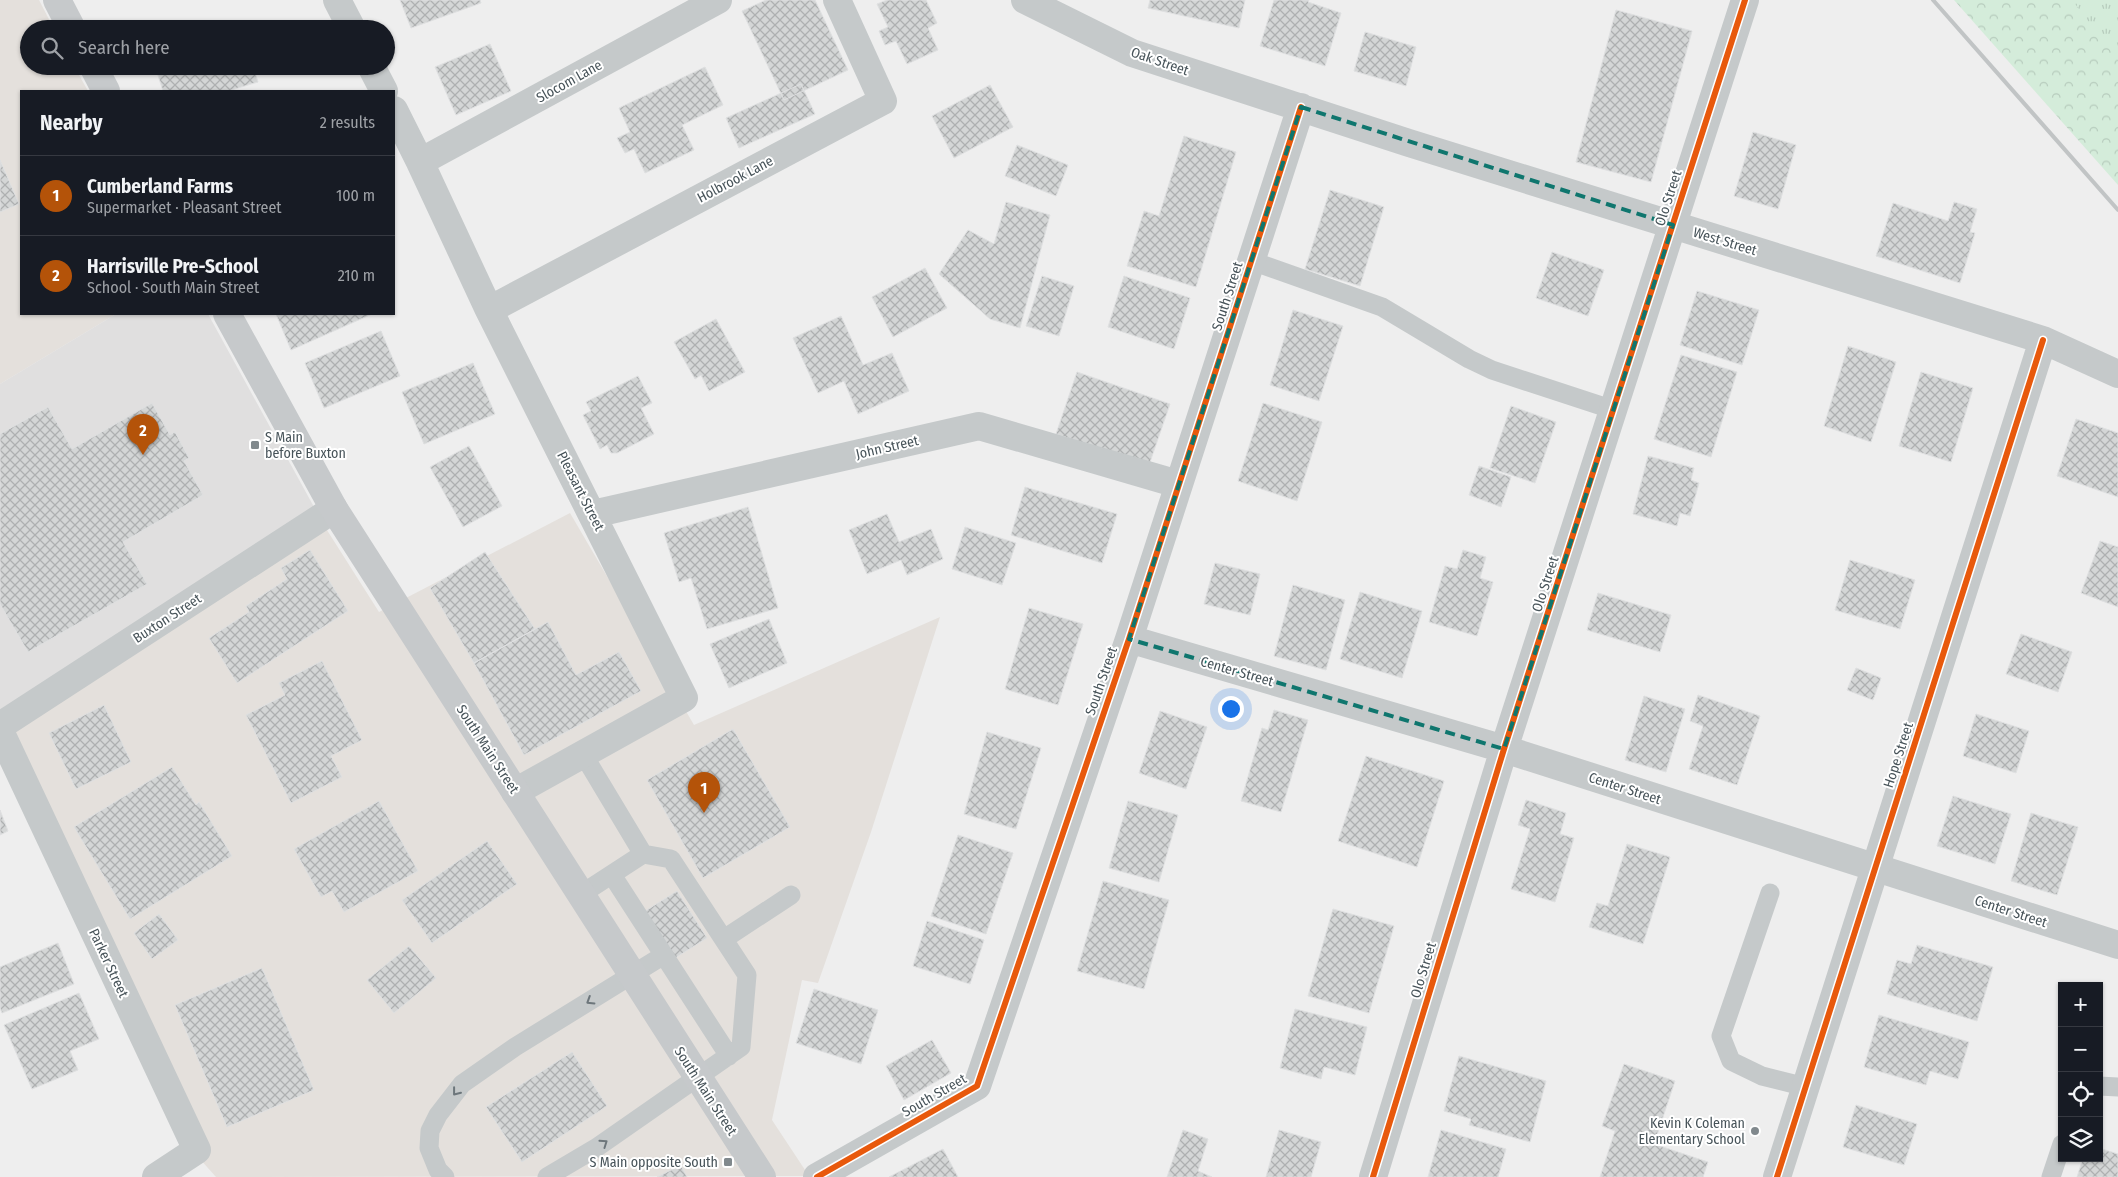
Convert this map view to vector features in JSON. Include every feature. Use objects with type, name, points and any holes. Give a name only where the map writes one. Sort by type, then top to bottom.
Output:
[{"type":"main road","points":[[57,0],[67,20]]},
{"type":"main road","points":[[98,75],[105,90]]},
{"type":"main road","name":"South Main Street","points":[[228,315],[334,509],[762,1177]]},
{"type":"street","points":[[337,0],[347,20]]},
{"type":"street","name":"Slocom Lane","points":[[420,162],[718,0]]},
{"type":"street","name":"Holbrook Lane","points":[[489,310],[882,101],[837,0]]},
{"type":"street","name":"Oak Street","points":[[1025,0],[1132,54],[1300,107]]},
{"type":"street","name":"Olo Street","points":[[1373,1177],[1504,749],[1745,0]]},
{"type":"street","points":[[376,75],[383,90]]},
{"type":"street","name":"West Street","points":[[1300,107],[2043,340],[2118,374]]},
{"type":"street","name":"South Street","points":[[817,1177],[977,1086],[1129,639],[1300,107]]},
{"type":"street","name":"Pleasant Street","points":[[395,112],[489,310],[684,698],[515,792]]},
{"type":"street","name":"Hope Street","points":[[1778,1177],[2043,340]]},
{"type":"street","name":"John Street","points":[[593,514],[979,426],[1178,484]]},
{"type":"street","name":"Buxton Street","points":[[0,726],[334,509]]},
{"type":"street","name":"Center Street","points":[[1129,639],[1504,749],[2118,945]]},
{"type":"street","name":"Parker Street","points":[[0,731],[197,1150],[156,1177]]},
{"type":"lane","points":[[1252,261],[1382,307],[1469,359],[1492,370],[1614,410]]},
{"type":"lane","points":[[583,754],[643,854]]},
{"type":"lane","points":[[547,1177],[596,1148],[741,1047],[747,975],[671,859],[643,854],[580,895]]},
{"type":"lane","points":[[612,875],[729,1056]]},
{"type":"lane","points":[[1770,892],[1721,1036],[1731,1061],[1762,1076],[1806,1087]]},
{"type":"lane","points":[[724,939],[791,895]]},
{"type":"lane","points":[[445,1177],[438,1170],[429,1148],[430,1131],[438,1114],[462,1084],[515,1047],[664,956]]},
{"type":"lane","points":[[2103,1086],[2118,1087]]},
{"type":"lane","points":[[2051,1177],[2058,1156]]},
{"type":"highlighted area","points":[[1301,107],[1673,225],[1504,749],[1129,639]]},
{"type":"shaded area","points":[[0,0],[39,0],[49,20],[20,20],[20,75],[79,75],[87,90],[20,90],[20,315],[114,315],[0,384]]},
{"type":"shaded area","points":[[114,315],[209,315],[325,527],[0,717],[0,384]]},
{"type":"shaded area","points":[[570,513],[694,725],[940,617],[871,832],[818,983],[802,980],[772,1120],[809,1176],[216,1177],[183,1140],[6,728],[325,527],[379,612]]},
{"type":"green space","points":[[1954,0],[2118,0],[2118,185]]},
{"type":"green space","points":[[2072,0],[2118,0],[2118,60]]},
{"type":"building","points":[[400,0],[480,0],[481,3],[411,28]]},
{"type":"building","points":[[766,0],[815,0],[848,70],[784,100],[742,11]]},
{"type":"building","points":[[887,0],[926,0],[937,23],[928,28],[938,50],[907,64],[896,41],[885,45],[879,31],[888,27],[877,4]]},
{"type":"building","points":[[1150,0],[1245,0],[1239,28],[1148,8]]},
{"type":"building","points":[[1274,0],[1309,0],[1308,2],[1341,13],[1325,66],[1260,46]]},
{"type":"building","points":[[1616,10],[1692,31],[1651,182],[1576,162]]},
{"type":"building","points":[[1365,32],[1416,47],[1406,86],[1354,71]]},
{"type":"building","points":[[490,44],[511,91],[456,115],[435,67]]},
{"type":"building","points":[[705,67],[723,105],[682,125],[694,150],[645,173],[634,149],[625,153],[617,138],[630,132],[619,108]]},
{"type":"building","points":[[158,75],[256,75],[258,82],[231,90],[163,90]]},
{"type":"building","points":[[801,84],[815,114],[739,148],[726,118]]},
{"type":"building","points":[[990,85],[1013,127],[954,158],[932,116]]},
{"type":"building","points":[[1753,132],[1796,145],[1778,209],[1734,196]]},
{"type":"building","points":[[1184,136],[1236,152],[1196,287],[1127,266],[1144,211],[1159,216]]},
{"type":"building","points":[[1017,145],[1068,165],[1056,196],[1005,176]]},
{"type":"building","points":[[0,160],[19,204],[0,212]]},
{"type":"building","points":[[1330,190],[1384,207],[1360,286],[1305,269]]},
{"type":"building","points":[[1006,202],[1050,215],[1020,328],[990,319],[939,274],[968,230],[994,244]]},
{"type":"building","points":[[1954,202],[1977,209],[1970,232],[1975,233],[1960,283],[1876,256],[1893,203],[1948,221]]},
{"type":"building","points":[[1552,252],[1604,270],[1588,316],[1536,298]]},
{"type":"building","points":[[925,268],[947,308],[893,337],[872,297]]},
{"type":"building","points":[[1042,276],[1074,286],[1059,336],[1026,326]]},
{"type":"building","points":[[1124,276],[1190,298],[1174,349],[1108,327]]},
{"type":"building","points":[[1697,291],[1759,310],[1742,365],[1680,345]]},
{"type":"building","points":[[1293,310],[1343,326],[1319,401],[1270,385]]},
{"type":"building","points":[[276,315],[370,315],[291,350]]},
{"type":"building","points":[[841,316],[863,365],[892,353],[909,391],[858,414],[844,381],[818,393],[793,338]]},
{"type":"building","points":[[716,319],[745,372],[709,391],[701,375],[695,379],[674,342]]},
{"type":"building","points":[[381,331],[400,376],[324,408],[305,363]]},
{"type":"building","points":[[1848,346],[1896,362],[1871,442],[1824,426]]},
{"type":"building","points":[[1681,355],[1737,372],[1711,457],[1654,439]]},
{"type":"building","points":[[473,363],[495,414],[424,444],[402,392]]},
{"type":"building","points":[[1077,372],[1170,404],[1149,465],[1056,434]]},
{"type":"building","points":[[1921,372],[1973,388],[1951,462],[1899,446]]},
{"type":"building","points":[[638,376],[652,403],[641,408],[654,434],[617,453],[611,453],[607,445],[600,449],[583,415],[591,411],[586,402]]},
{"type":"building","points":[[152,403],[170,435],[175,432],[189,458],[184,461],[203,495],[123,542],[147,584],[28,652],[0,604],[0,434],[48,407],[72,449]]},
{"type":"building","points":[[1263,403],[1322,422],[1297,501],[1238,481]]},
{"type":"building","points":[[1511,406],[1556,422],[1535,483],[1490,468]]},
{"type":"building","points":[[2076,419],[2118,433],[2118,497],[2057,476]]},
{"type":"building","points":[[469,446],[502,506],[463,527],[430,467]]},
{"type":"building","points":[[1648,456],[1694,468],[1691,480],[1699,483],[1690,516],[1680,513],[1677,526],[1633,514]]},
{"type":"building","points":[[1479,466],[1511,477],[1501,507],[1469,495]]},
{"type":"building","points":[[1025,487],[1117,514],[1102,563],[1011,535]]},
{"type":"building","points":[[748,507],[778,608],[707,629],[691,578],[679,582],[664,533]]},
{"type":"building","points":[[887,514],[899,542],[931,529],[943,559],[907,575],[901,560],[867,574],[849,530]]},
{"type":"building","points":[[965,527],[1016,543],[1002,585],[952,569]]},
{"type":"building","points":[[2100,541],[2118,547],[2118,607],[2081,593]]},
{"type":"building","points":[[310,550],[348,611],[237,683],[209,638],[249,612],[246,606],[287,579],[281,568]]},
{"type":"building","points":[[1463,550],[1486,557],[1480,578],[1493,582],[1477,636],[1429,622],[1445,566],[1457,569]]},
{"type":"building","points":[[485,552],[535,629],[474,663],[430,588]]},
{"type":"building","points":[[1850,560],[1915,580],[1900,629],[1835,610]]},
{"type":"building","points":[[1215,563],[1260,574],[1250,615],[1204,604]]},
{"type":"building","points":[[1293,585],[1345,600],[1326,670],[1274,656]]},
{"type":"building","points":[[1360,592],[1422,611],[1402,678],[1340,659]]},
{"type":"building","points":[[1598,593],[1671,615],[1660,652],[1587,630]]},
{"type":"building","points":[[1029,608],[1083,624],[1058,705],[1005,689]]},
{"type":"building","points":[[769,619],[787,663],[729,688],[710,644]]},
{"type":"building","points":[[548,622],[576,675],[619,652],[641,691],[524,755],[474,663]]},
{"type":"building","points":[[2021,634],[2072,652],[2058,692],[2006,674]]},
{"type":"building","points":[[322,661],[362,740],[331,756],[342,777],[291,803],[246,715],[285,695],[279,683]]},
{"type":"building","points":[[1856,668],[1881,678],[1873,700],[1847,690]]},
{"type":"building","points":[[1698,695],[1760,716],[1737,785],[1689,769],[1703,726],[1690,721]]},
{"type":"building","points":[[1644,696],[1685,709],[1666,772],[1625,760]]},
{"type":"building","points":[[104,705],[131,762],[76,789],[49,733]]},
{"type":"building","points":[[1274,710],[1308,720],[1281,812],[1241,801],[1262,728],[1268,730]]},
{"type":"building","points":[[1160,711],[1207,727],[1186,789],[1139,773]]},
{"type":"building","points":[[1976,714],[2029,731],[2016,773],[1963,756]]},
{"type":"building","points":[[733,729],[790,827],[703,878],[647,780]]},
{"type":"building","points":[[987,732],[1041,748],[1016,829],[964,814]]},
{"type":"building","points":[[1366,756],[1444,781],[1417,867],[1338,841]]},
{"type":"building","points":[[172,767],[196,805],[199,802],[232,856],[130,919],[74,827]]},
{"type":"building","points":[[1953,796],[2011,814],[1995,864],[1937,846]]},
{"type":"building","points":[[1526,800],[1566,813],[1560,834],[1574,838],[1555,902],[1511,889],[1530,829],[1518,825]]},
{"type":"building","points":[[379,801],[418,871],[344,912],[332,891],[321,897],[294,849]]},
{"type":"building","points":[[1128,801],[1178,815],[1159,882],[1109,868]]},
{"type":"building","points":[[0,810],[8,831],[0,835]]},
{"type":"building","points":[[2031,813],[2078,827],[2057,895],[2011,881]]},
{"type":"building","points":[[958,835],[1013,853],[986,934],[931,916]]},
{"type":"building","points":[[487,841],[517,884],[432,943],[402,900]]},
{"type":"building","points":[[1627,844],[1670,857],[1643,944],[1589,927],[1597,903],[1608,906]]},
{"type":"building","points":[[1103,881],[1169,900],[1144,989],[1077,971]]},
{"type":"building","points":[[677,891],[707,938],[672,960],[642,913]]},
{"type":"building","points":[[1333,909],[1394,926],[1369,1013],[1308,996]]},
{"type":"building","points":[[159,914],[178,940],[152,959],[134,933]]},
{"type":"building","points":[[927,921],[984,940],[970,984],[913,966]]},
{"type":"building","points":[[58,943],[74,984],[2,1013],[0,1008],[0,967]]},
{"type":"building","points":[[1917,945],[1993,967],[1977,1021],[1887,994],[1897,960],[1911,964]]},
{"type":"building","points":[[409,946],[436,978],[394,1013],[367,980]]},
{"type":"building","points":[[262,968],[314,1090],[227,1127],[175,1005]]},
{"type":"building","points":[[814,989],[878,1010],[861,1064],[796,1043]]},
{"type":"building","points":[[79,993],[99,1039],[70,1051],[78,1070],[32,1089],[4,1025]]},
{"type":"building","points":[[1295,1009],[1367,1027],[1355,1075],[1324,1067],[1321,1079],[1280,1068]]},
{"type":"building","points":[[1879,1015],[1969,1042],[1958,1079],[1930,1071],[1926,1085],[1864,1067]]},
{"type":"building","points":[[932,1040],[951,1073],[904,1100],[886,1066]]},
{"type":"building","points":[[572,1052],[607,1106],[522,1162],[486,1107]]},
{"type":"building","points":[[1459,1056],[1546,1081],[1530,1142],[1469,1125],[1471,1119],[1444,1111]]},
{"type":"building","points":[[1624,1064],[1675,1081],[1654,1144],[1708,1162],[1703,1177],[1600,1177],[1615,1131],[1602,1126]]},
{"type":"building","points":[[1856,1105],[1917,1124],[1904,1165],[1843,1147]]},
{"type":"building","points":[[1183,1130],[1208,1139],[1198,1171],[1212,1177],[1167,1177]]},
{"type":"building","points":[[1279,1130],[1321,1142],[1311,1177],[1266,1177]]},
{"type":"building","points":[[1441,1130],[1506,1149],[1498,1177],[1428,1177]]},
{"type":"building","points":[[943,1149],[958,1177],[889,1177]]},
{"type":"building","points":[[2103,1149],[2118,1154],[2118,1177],[2077,1177],[2082,1162],[2103,1162]]},
{"type":"building","points":[[681,1165],[687,1177],[657,1177]]},
{"type":"railway","points":[[1933,0],[2118,210]]},
{"type":"cycle path","points":[[1373,1177],[1504,749],[1745,0]]},
{"type":"cycle path","points":[[817,1177],[977,1086],[1129,639],[1301,107]]},
{"type":"cycle path","points":[[1777,1177],[2043,340]]},
{"type":"place","name":"S Main before Buxton","points":[[255,445]]},
{"type":"place","name":"Harrisville Pre-School","points":[[143,455]]},
{"type":"place","name":"Cumberland Farms","points":[[704,813]]},
{"type":"place","name":"Kevin K Coleman Elementary School","points":[[1755,1131]]},
{"type":"place","name":"S Main opposite South","points":[[728,1162]]}]
